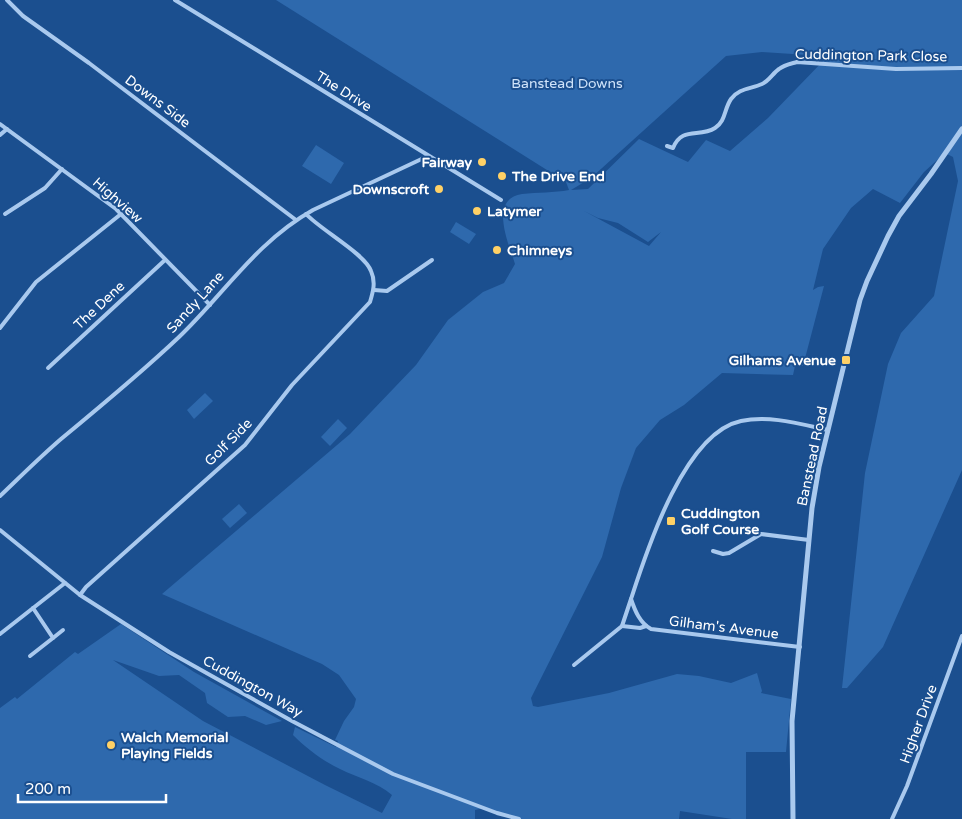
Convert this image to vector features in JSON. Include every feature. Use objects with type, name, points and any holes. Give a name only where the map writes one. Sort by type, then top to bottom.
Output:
[{"type":"street","name":"Downs Side","points":[[6,0],[24,16],[296,220]]},
{"type":"street","name":"The Drive","points":[[175,0],[501,200]]},
{"type":"street","name":"Cuddington Park Close","points":[[667,146],[673,148],[681,136],[711,130],[716,127],[723,120],[729,102],[735,95],[741,90],[766,82],[785,65],[797,62],[896,69],[962,68]]},
{"type":"street","name":"Highview","points":[[0,124],[121,214],[210,305]]},
{"type":"street","points":[[0,135],[7,129]]},
{"type":"street","name":"Banstead Road","points":[[792,819],[792,735],[815,490],[860,300],[872,268],[899,216],[962,129]]},
{"type":"street","name":"Sandy Lane","points":[[0,496],[59,441],[138,376],[190,327],[249,260],[296,220],[428,156]]},
{"type":"street","points":[[5,214],[45,188],[62,169]]},
{"type":"street","points":[[0,328],[36,282],[121,214]]},
{"type":"street","points":[[306,214],[366,263],[372,272],[374,290],[387,292],[432,260]]},
{"type":"street","name":"The Dene","points":[[48,368],[165,260]]},
{"type":"street","name":"Golf Side","points":[[80,595],[86,586],[245,444],[292,385],[370,302],[374,290]]},
{"type":"street","points":[[574,665],[622,626],[654,533],[671,495],[694,459],[718,432],[741,421],[762,419],[786,421],[828,430]]},
{"type":"street","name":"Cuddington Way","points":[[0,530],[80,595],[169,652],[327,740],[385,770],[497,813],[519,819]]},
{"type":"street","points":[[713,551],[723,554],[729,553],[761,534],[809,540]]},
{"type":"street","points":[[0,634],[65,583]]},
{"type":"street","points":[[631,599],[635,610],[646,626]]},
{"type":"street","points":[[33,608],[53,638]]},
{"type":"street","name":"Gilham's Avenue","points":[[622,626],[640,628],[646,626],[652,629],[800,647]]},
{"type":"street","points":[[30,656],[63,630]]},
{"type":"street","name":"Higher Drive","points":[[892,819],[907,786],[962,636]]},
{"type":"green space","name":"Banstead Downs","points":[[276,0],[962,0],[962,470],[883,647],[847,688],[842,688],[865,473],[888,364],[901,333],[934,296],[958,181],[953,157],[945,153],[924,172],[900,203],[873,189],[851,208],[823,249],[813,290],[824,286],[803,366],[795,366],[793,375],[722,373],[684,405],[660,420],[636,448],[621,488],[602,557],[531,698],[533,706],[538,707],[609,693],[677,674],[699,676],[731,683],[757,673],[761,693],[791,699],[786,752],[746,752],[746,819],[732,819],[680,811],[679,819],[515,819],[484,808],[475,810],[475,819],[0,819],[0,708],[15,697],[17,699],[75,652],[78,654],[121,624],[194,672],[282,721],[266,725],[245,716],[228,717],[207,703],[205,693],[179,675],[159,676],[113,660],[203,721],[382,813],[392,795],[374,783],[327,762],[293,735],[295,727],[336,747],[338,741],[335,740],[344,721],[354,707],[356,699],[339,675],[322,664],[162,594],[350,434],[416,365],[448,320],[483,292],[504,283],[515,264],[503,223],[503,213],[506,204],[512,198],[522,194],[569,190],[566,182]],"holes":[[[762,52],[885,60],[826,58],[768,118],[730,151],[706,140],[688,162],[639,139],[588,189],[571,190],[591,178],[726,56]],[[584,211],[598,218],[618,223],[648,242],[661,232],[649,246]]]},
{"type":"green space","points":[[316,145],[344,163],[331,184],[302,166]]},
{"type":"green space","points":[[456,222],[476,234],[469,244],[450,232]]},
{"type":"green space","points":[[205,393],[213,401],[194,419],[187,410]]},
{"type":"green space","points":[[338,419],[347,428],[330,446],[321,437]]},
{"type":"green space","points":[[239,504],[247,513],[230,528],[222,519]]},
{"type":"place","name":"Fairway","points":[[482,162]]},
{"type":"place","name":"The Drive End","points":[[502,176]]},
{"type":"place","name":"Downscroft","points":[[439,189]]},
{"type":"place","name":"Latymer","points":[[477,211]]},
{"type":"place","name":"Chimneys","points":[[497,250]]},
{"type":"place","name":"Gilhams Avenue","points":[[846,360]]},
{"type":"place","name":"Cuddington Golf Course","points":[[671,521]]},
{"type":"place","name":"Walch Memorial Playing Fields","points":[[111,745]]}]
